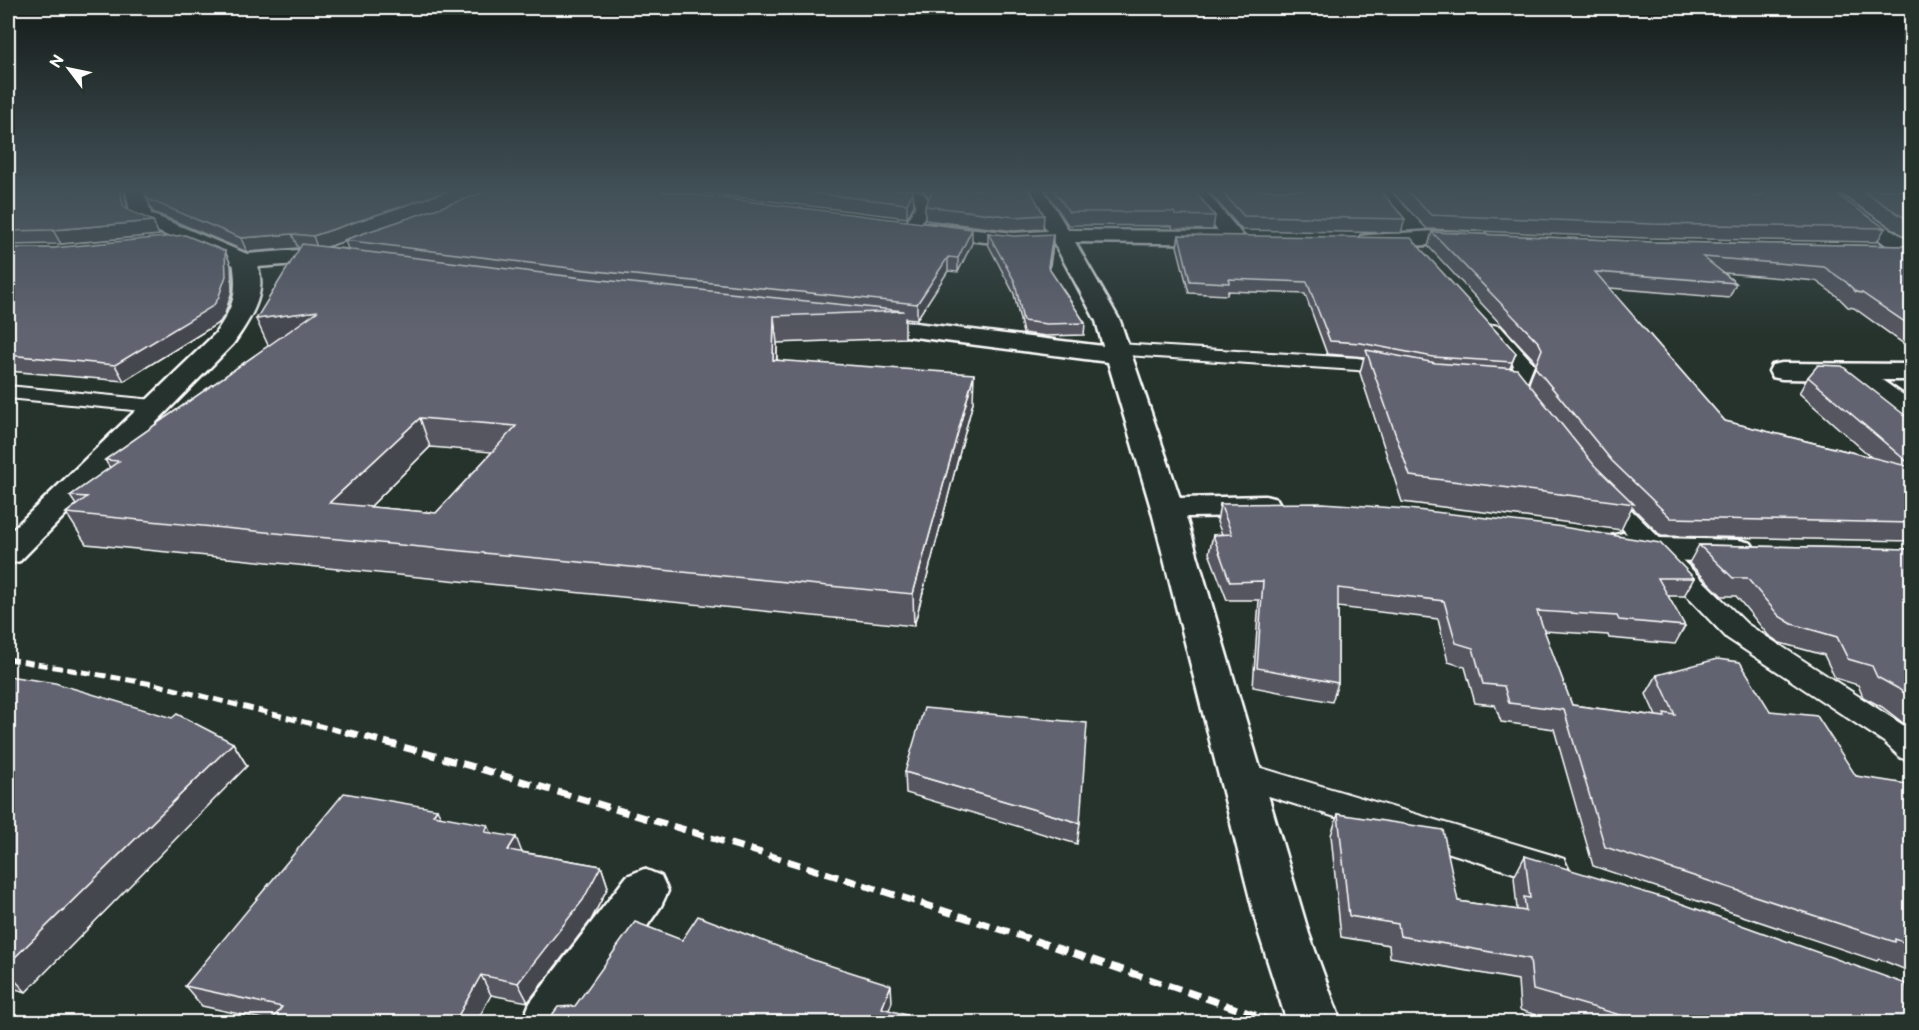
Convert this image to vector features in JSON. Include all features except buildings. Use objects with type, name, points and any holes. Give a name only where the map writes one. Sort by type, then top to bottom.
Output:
[{"type":"street","points":[[1005,238],[1028,238]]},
{"type":"street","points":[[1061,238],[1108,321],[1167,508],[1284,934],[1314,1023]]},
{"type":"street","points":[[1236,238],[1257,239]]},
{"type":"street","points":[[1349,241],[1498,238]]},
{"type":"street","points":[[1891,238],[1910,252]]},
{"type":"street","points":[[158,244],[198,239],[244,261],[352,256]]},
{"type":"street","points":[[1872,250],[1910,252]]},
{"type":"street","points":[[8,553],[224,339],[247,306],[249,284],[244,261]]},
{"type":"street","points":[[831,320],[1118,353]]},
{"type":"street","points":[[1782,371],[1911,372]]},
{"type":"street","points":[[1853,372],[1911,415]]},
{"type":"street","points":[[1167,508],[1299,506]]},
{"type":"street","points":[[1593,539],[1659,549],[1774,552]]},
{"type":"street","points":[[549,1023],[644,891]]},
{"type":"lane","points":[[1484,320],[1524,364],[1516,384]]},
{"type":"lane","points":[[1118,353],[1357,364],[1409,374]]},
{"type":"lane","points":[[1495,383],[1516,384]]},
{"type":"lane","points":[[1516,384],[1537,412]]},
{"type":"lane","points":[[8,392],[154,406]]},
{"type":"lane","points":[[1594,485],[1737,631],[1895,734],[1911,750]]},
{"type":"lane","points":[[1241,776],[1576,878]]},
{"type":"railway","points":[[8,659],[158,685],[352,734]]},
{"type":"railway","points":[[346,732],[487,771],[791,862],[1034,940],[1275,1022]]}]
